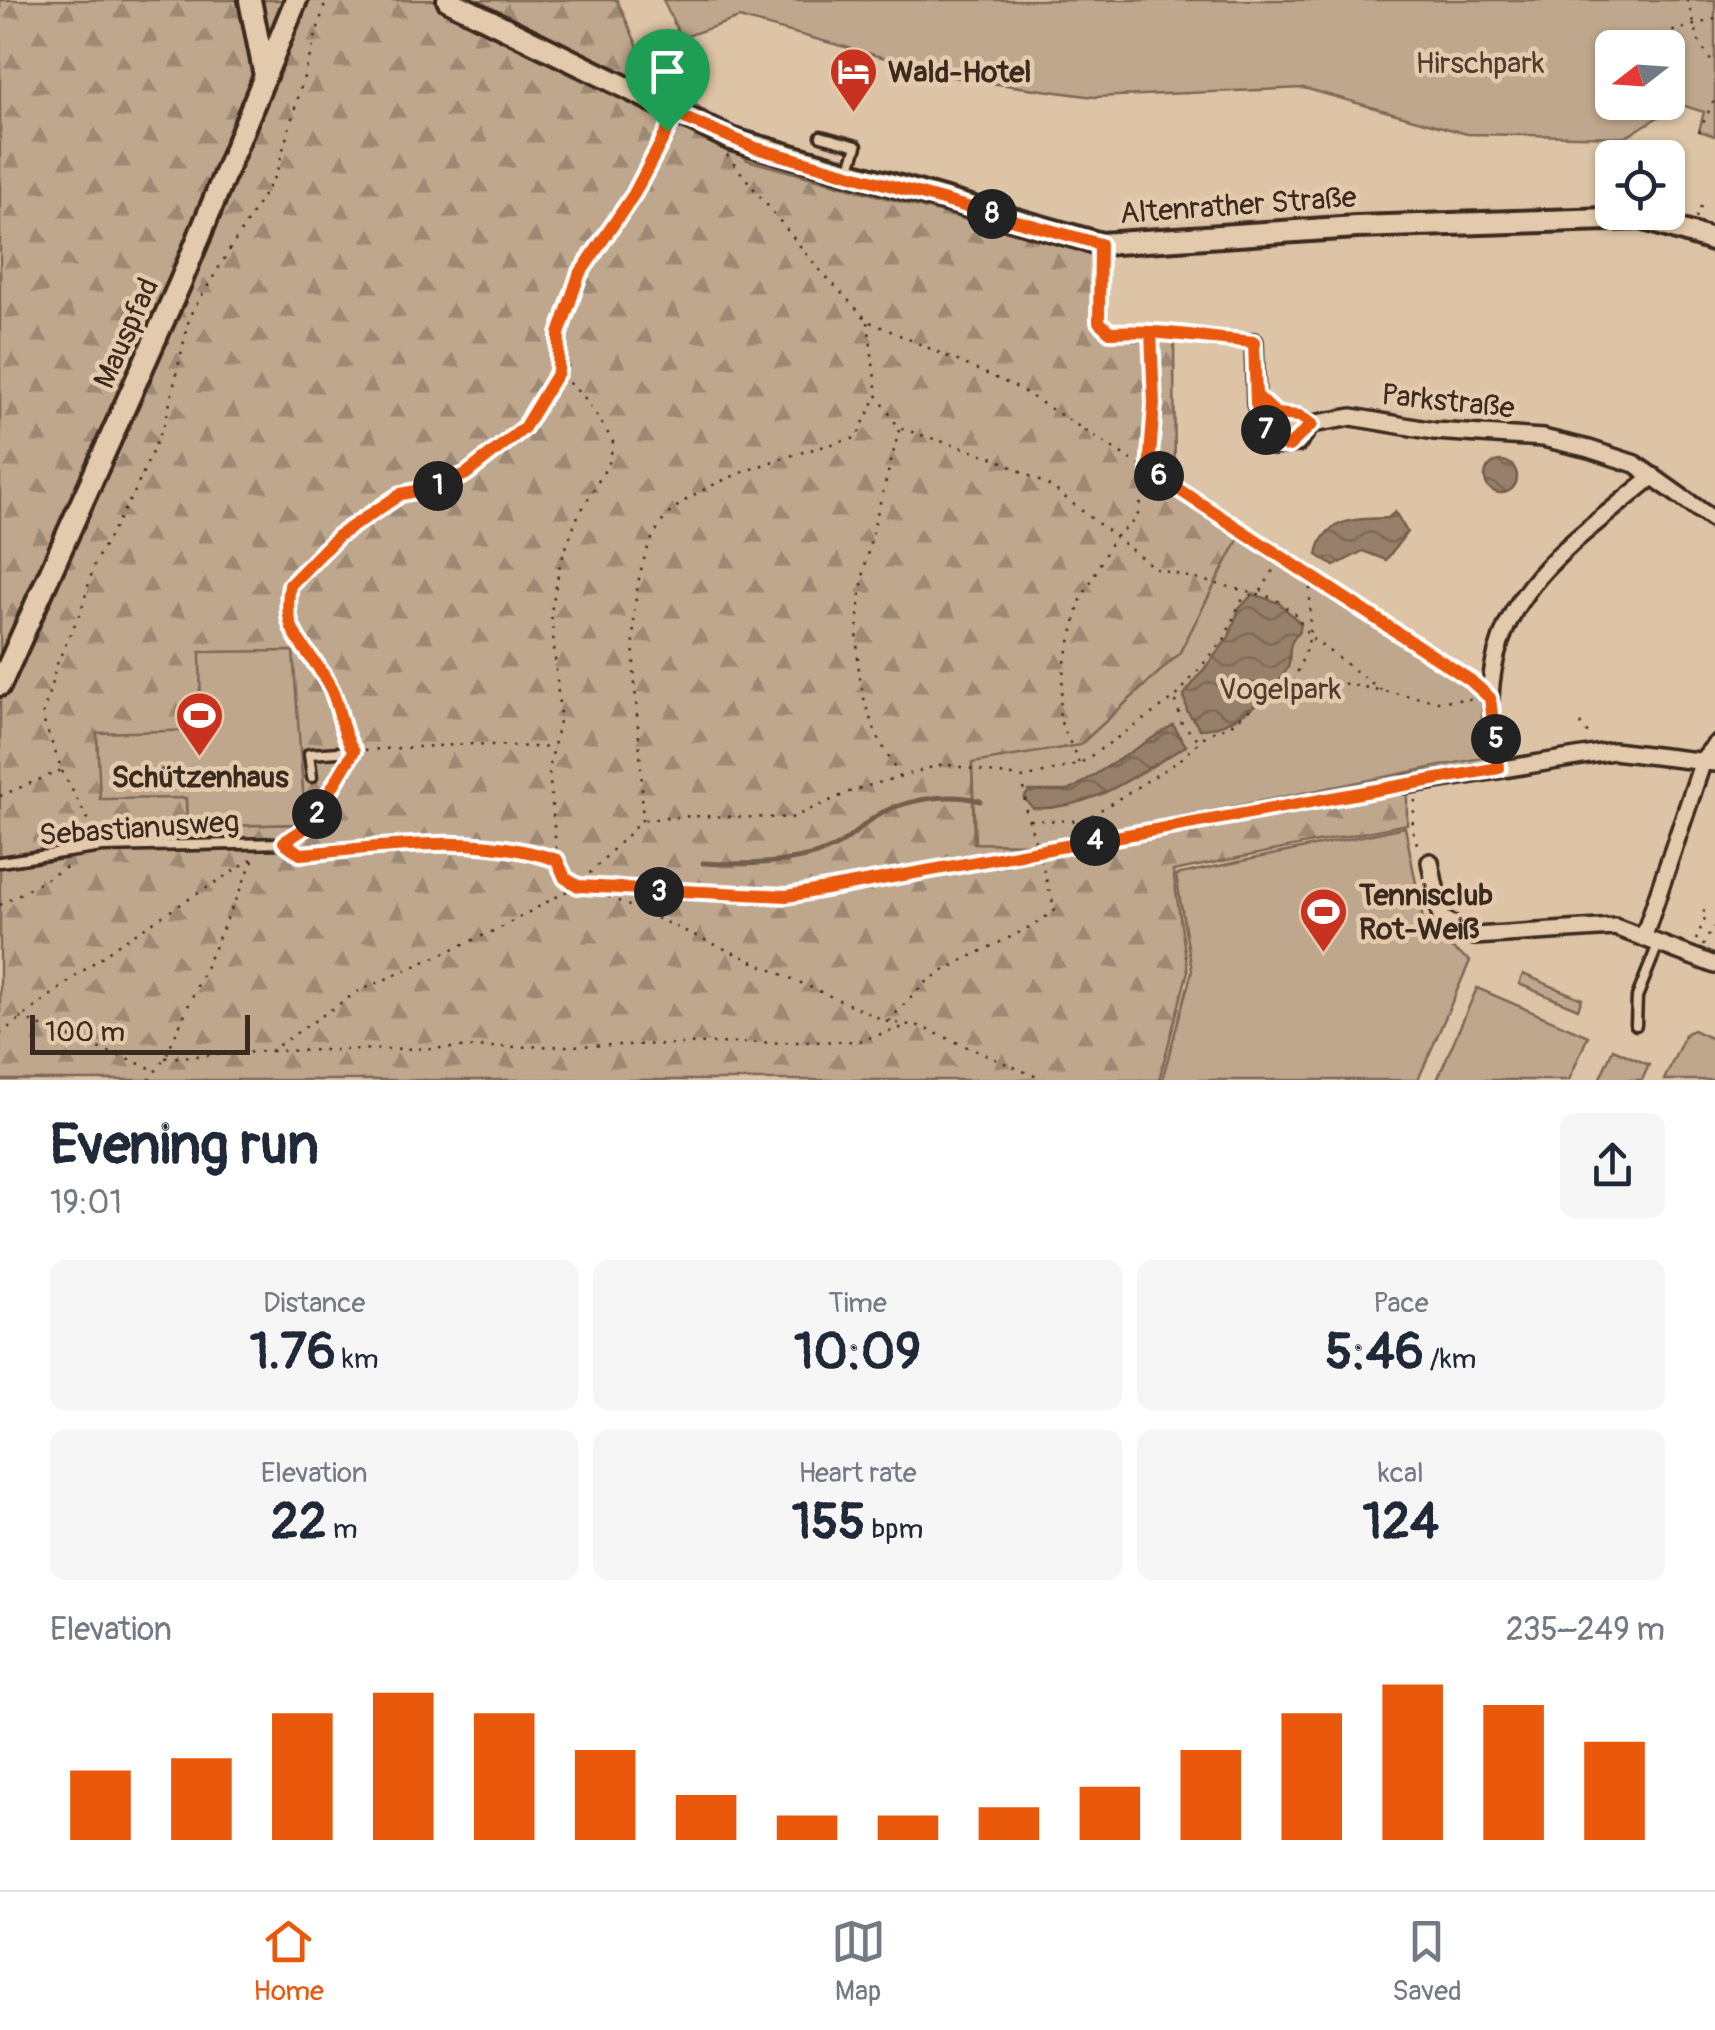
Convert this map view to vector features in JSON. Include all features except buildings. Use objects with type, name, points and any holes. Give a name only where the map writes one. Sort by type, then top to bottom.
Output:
[{"type":"street","points":[[250,0],[264,77]]},
{"type":"street","name":"Mauspfad","points":[[0,685],[181,281],[296,0]]},
{"type":"street","name":"Altenrather Straße","points":[[448,0],[731,139],[1100,244],[1356,227],[1641,218],[1715,242]]},
{"type":"street","name":"Parkstraße","points":[[1254,342],[1256,395],[1273,446],[1298,442],[1312,424],[1352,418],[1434,430],[1543,438],[1613,455],[1653,476],[1715,521]]},
{"type":"street","points":[[1490,698],[1500,636],[1511,609],[1533,579],[1653,476]]},
{"type":"street","points":[[1409,785],[1594,753],[1711,756],[1652,939]]},
{"type":"street","points":[[1430,862],[1440,918],[1475,936],[1610,926],[1715,965]]},
{"type":"lane","points":[[822,136],[857,146],[848,173]]},
{"type":"lane","points":[[312,777],[309,754],[354,751]]},
{"type":"lane","name":"Sebastianusweg","points":[[0,862],[102,847],[284,842],[310,825],[354,751]]},
{"type":"lane","points":[[1636,1024],[1638,997],[1652,939]]},
{"type":"path","points":[[0,796],[62,770],[42,716],[58,661],[81,611],[95,562],[135,492],[166,420],[190,315],[276,174],[326,0]]},
{"type":"path","points":[[1687,0],[1715,68]]},
{"type":"path","points":[[1681,30],[1713,20]]},
{"type":"path","points":[[1700,132],[1715,98]]},
{"type":"path","points":[[554,748],[473,744],[354,751],[330,686],[296,643],[290,627],[290,585],[338,536],[401,494],[441,486],[466,474],[524,428],[558,372],[559,334],[574,286],[634,194],[675,114]]},
{"type":"path","points":[[731,139],[727,157],[868,321],[1018,388],[1282,555],[1490,698],[1499,768]]},
{"type":"path","points":[[1100,244],[1099,322],[1110,332],[1254,342]]},
{"type":"path","points":[[868,321],[877,395],[900,428],[995,458],[1053,488],[1156,570],[1258,592],[1292,611],[1310,636],[1384,692]]},
{"type":"path","points":[[1080,764],[1059,718],[1064,666],[1080,602],[1113,539],[1137,518],[1149,470],[1154,404],[1151,332]]},
{"type":"path","points":[[558,372],[584,397],[612,441],[610,461],[577,518],[551,612],[560,716],[549,770],[557,860],[565,878],[888,1022],[919,1026],[1044,1080]]},
{"type":"path","points":[[270,1051],[357,992],[500,928],[578,886],[642,820],[645,766],[633,630],[637,576],[663,520],[721,481],[790,455],[856,438],[877,395]]},
{"type":"path","points":[[1256,395],[1276,414],[1299,416],[1312,424]]},
{"type":"path","points":[[900,428],[864,559],[858,636],[864,700],[872,726],[900,778]]},
{"type":"path","points":[[642,820],[691,816],[791,818],[854,790],[943,764],[1024,778],[1080,764],[1175,698],[1225,638],[1240,602],[1258,592],[1282,555]]},
{"type":"path","points":[[1293,684],[1310,636],[1310,574]]},
{"type":"path","points":[[1030,820],[1079,821],[1164,770],[1280,686],[1331,681],[1437,701],[1490,698]]},
{"type":"path","points":[[1175,698],[1182,724],[1200,741]]},
{"type":"path","points":[[1580,723],[1593,741],[1594,753]]},
{"type":"path","points":[[888,1022],[932,978],[991,944],[1030,929],[1055,910],[1022,795],[1024,778]]},
{"type":"path","points":[[578,886],[787,896],[1409,785],[1417,808],[1412,828],[1419,850],[1430,862]]},
{"type":"path","points":[[284,842],[300,854],[393,844],[514,846],[557,860]]},
{"type":"path","points":[[0,1034],[17,1017],[117,945],[255,857],[165,1058],[149,1080]]},
{"type":"path","points":[[0,905],[12,897]]},
{"type":"path","points":[[1693,946],[1707,913],[1703,912]]},
{"type":"path","points":[[1701,950],[1713,928]]},
{"type":"path","points":[[17,1017],[154,1070]]},
{"type":"path","points":[[165,1058],[270,1051],[859,1041],[907,1026]]},
{"type":"green space","points":[[0,0],[617,0],[645,63],[658,60],[664,82],[713,117],[747,160],[1107,258],[1108,335],[1174,338],[1175,492],[1242,532],[1179,654],[1080,745],[972,764],[974,843],[1041,844],[1407,766],[1407,824],[1173,871],[1188,971],[1159,1080],[0,1080]],"holes":[[[201,731],[293,824],[188,827],[186,798]]]},
{"type":"green space","name":"Hirschpark","points":[[663,0],[1715,0],[1715,136],[1699,131],[1704,112],[1685,106],[1685,30],[1595,30],[1595,120],[1653,120],[1626,137],[1467,134],[1304,88],[1094,97],[962,79],[739,18],[681,38]]},
{"type":"green space","name":"Vogelpark","points":[[1242,532],[1482,697],[1482,737],[1492,756],[1041,844],[975,843],[972,763],[1080,745],[1179,654]]},
{"type":"green space","name":"Schützenhaus","points":[[293,651],[305,818],[294,824],[187,827],[186,798],[100,799],[97,733],[201,730],[200,652]]},
{"type":"green space","name":"Tennisclub Rot-Weiß","points":[[1405,827],[1425,930],[1470,961],[1418,1080],[1162,1080],[1192,971],[1176,875]]},
{"type":"green space","points":[[1523,974],[1582,999],[1578,1009],[1519,984]]},
{"type":"green space","points":[[1477,988],[1588,1036],[1569,1080],[1437,1080]]},
{"type":"green space","points":[[1693,1030],[1715,1040],[1715,1080],[1664,1080],[1686,1033]]},
{"type":"green space","points":[[1613,1049],[1649,1065],[1642,1080],[1599,1080]]},
{"type":"water","points":[[1501,461],[1512,466],[1517,477],[1512,488],[1501,493],[1490,488],[1485,477],[1490,466]]},
{"type":"water","points":[[1395,512],[1407,532],[1386,560],[1363,551],[1334,566],[1317,555],[1334,527],[1354,520],[1388,518]]},
{"type":"water","points":[[1253,594],[1279,603],[1301,624],[1291,644],[1288,667],[1262,699],[1238,717],[1200,729],[1187,711],[1184,695],[1229,637],[1239,609]]},
{"type":"water","points":[[1173,725],[1186,746],[1113,789],[1075,804],[1054,807],[1033,808],[1024,798],[1029,791],[1067,791]]},
{"type":"waterway","points":[[703,863],[752,864],[803,858],[833,848],[876,816],[906,804],[944,797],[980,801]]},
{"type":"place","name":"Wald-Hotel","points":[[853,114]]},
{"type":"place","name":"Schützenhaus","points":[[200,758]]},
{"type":"place","name":"Tennisclub Rot-Weiß","points":[[1324,954]]},
{"type":"route","points":[[667,131],[634,194],[579,275],[568,298],[559,334],[558,372],[524,428],[466,474],[441,486],[401,494],[338,536],[290,585],[287,604],[296,643],[330,686],[347,741],[354,751],[310,825],[284,842],[300,854],[393,844],[514,846],[557,860],[565,878],[578,886],[787,896],[1039,854],[1499,768],[1490,698],[1470,680],[1149,470],[1154,404],[1151,332],[1254,342],[1256,395],[1276,414],[1299,416],[1312,424],[1298,442],[1289,446],[1270,444],[1256,404],[1254,342],[1174,335],[1151,332],[1110,332],[1099,322],[1096,308],[1100,244],[756,148],[675,114],[667,131]]}]
